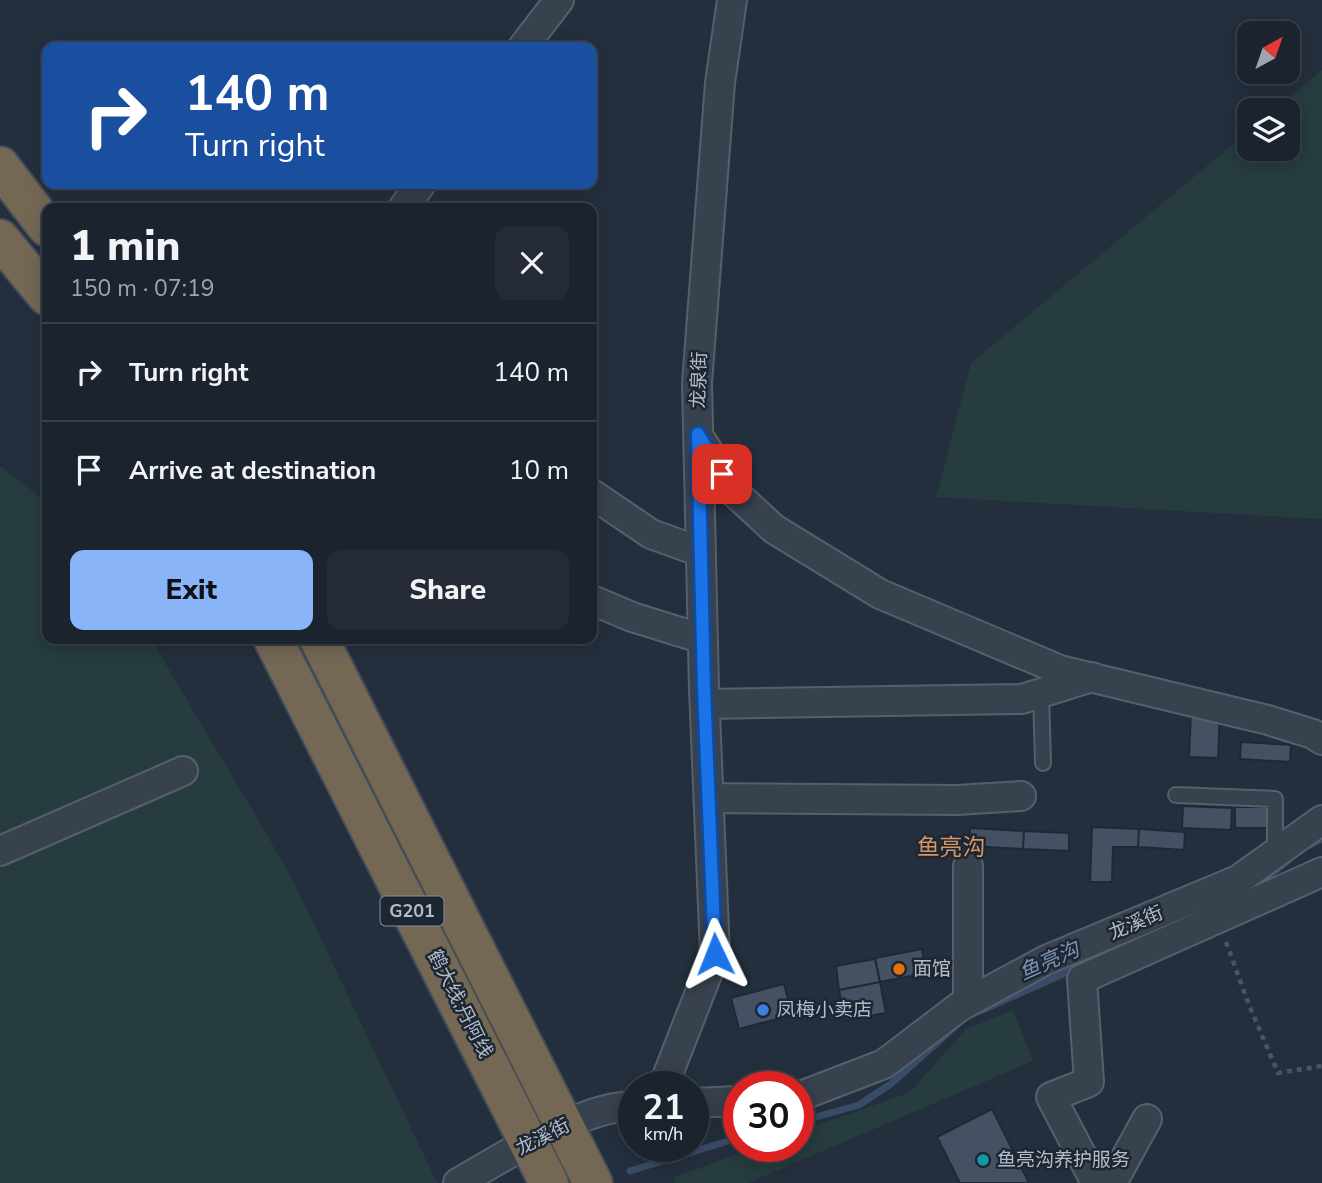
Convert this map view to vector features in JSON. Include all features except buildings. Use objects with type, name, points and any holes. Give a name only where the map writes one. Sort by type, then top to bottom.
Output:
[{"type":"highway","points":[[0,166],[42,221]]},
{"type":"highway","points":[[0,239],[42,290]]},
{"type":"highway","name":"鹤大线;丹阿线","points":[[277,644],[550,1183]]},
{"type":"highway","name":"鹤大线;丹阿线","points":[[321,644],[593,1183]]},
{"type":"street","points":[[527,42],[559,0]]},
{"type":"street","name":"龙泉街","points":[[669,1071],[715,954],[705,704],[697,383],[727,3]]},
{"type":"street","points":[[406,203],[417,189]]},
{"type":"street","points":[[698,434],[735,494],[774,529],[880,594],[1060,670],[1268,720],[1313,734],[1322,740]]},
{"type":"street","points":[[597,497],[651,534],[701,552]]},
{"type":"street","points":[[597,602],[632,617],[703,639]]},
{"type":"street","points":[[705,704],[1022,699],[1092,677]]},
{"type":"street","points":[[0,851],[183,771]]},
{"type":"street","points":[[709,798],[957,800],[1020,796]]},
{"type":"street","name":"龙溪街","points":[[814,1091],[884,1064],[968,1002],[1046,960],[1238,880],[1322,820]]},
{"type":"street","points":[[968,866],[968,1002]]},
{"type":"street","points":[[1097,1183],[1051,1097],[1089,1082],[1082,979],[1322,872]]},
{"type":"street","name":"龙溪街","points":[[458,1183],[565,1125],[590,1115],[618,1109]]},
{"type":"street","points":[[1112,1183],[1147,1119]]},
{"type":"lane","points":[[1041,693],[1043,763]]},
{"type":"lane","points":[[1176,795],[1275,799],[1275,854]]},
{"type":"path","points":[[1217,919],[1278,1073],[1322,1066]]},
{"type":"green space","points":[[1322,70],[1322,519],[936,497],[971,363],[1237,141],[1237,161],[1300,161],[1300,98],[1288,98]]},
{"type":"green space","points":[[0,466],[42,498],[42,644],[154,644],[291,876],[437,1183],[0,1183]]},
{"type":"green space","points":[[1013,1010],[1033,1061],[814,1155],[814,1126],[909,1093],[966,1029]]},
{"type":"green space","points":[[723,1159],[723,1162],[797,1162],[748,1183],[675,1183],[673,1178]]},
{"type":"waterway","name":"鱼亮沟","points":[[1307,846],[1322,839]]},
{"type":"waterway","name":"鱼亮沟","points":[[1249,891],[1289,860]]},
{"type":"waterway","name":"鱼亮沟","points":[[980,1011],[1081,966]]},
{"type":"waterway","name":"鱼亮沟","points":[[814,1118],[859,1105],[892,1083],[958,1024]]},
{"type":"waterway","name":"鱼亮沟","points":[[630,1171],[723,1143]]},
{"type":"place","name":"面馆","points":[[899,969]]},
{"type":"place","name":"凤梅小卖店","points":[[763,1010]]},
{"type":"place","name":"鱼亮沟养护服务","points":[[983,1160]]},
{"type":"district","name":"鱼亮沟","points":[[951,847]]},
{"type":"route","points":[[715,954],[704,689],[698,434],[722,474]]}]
